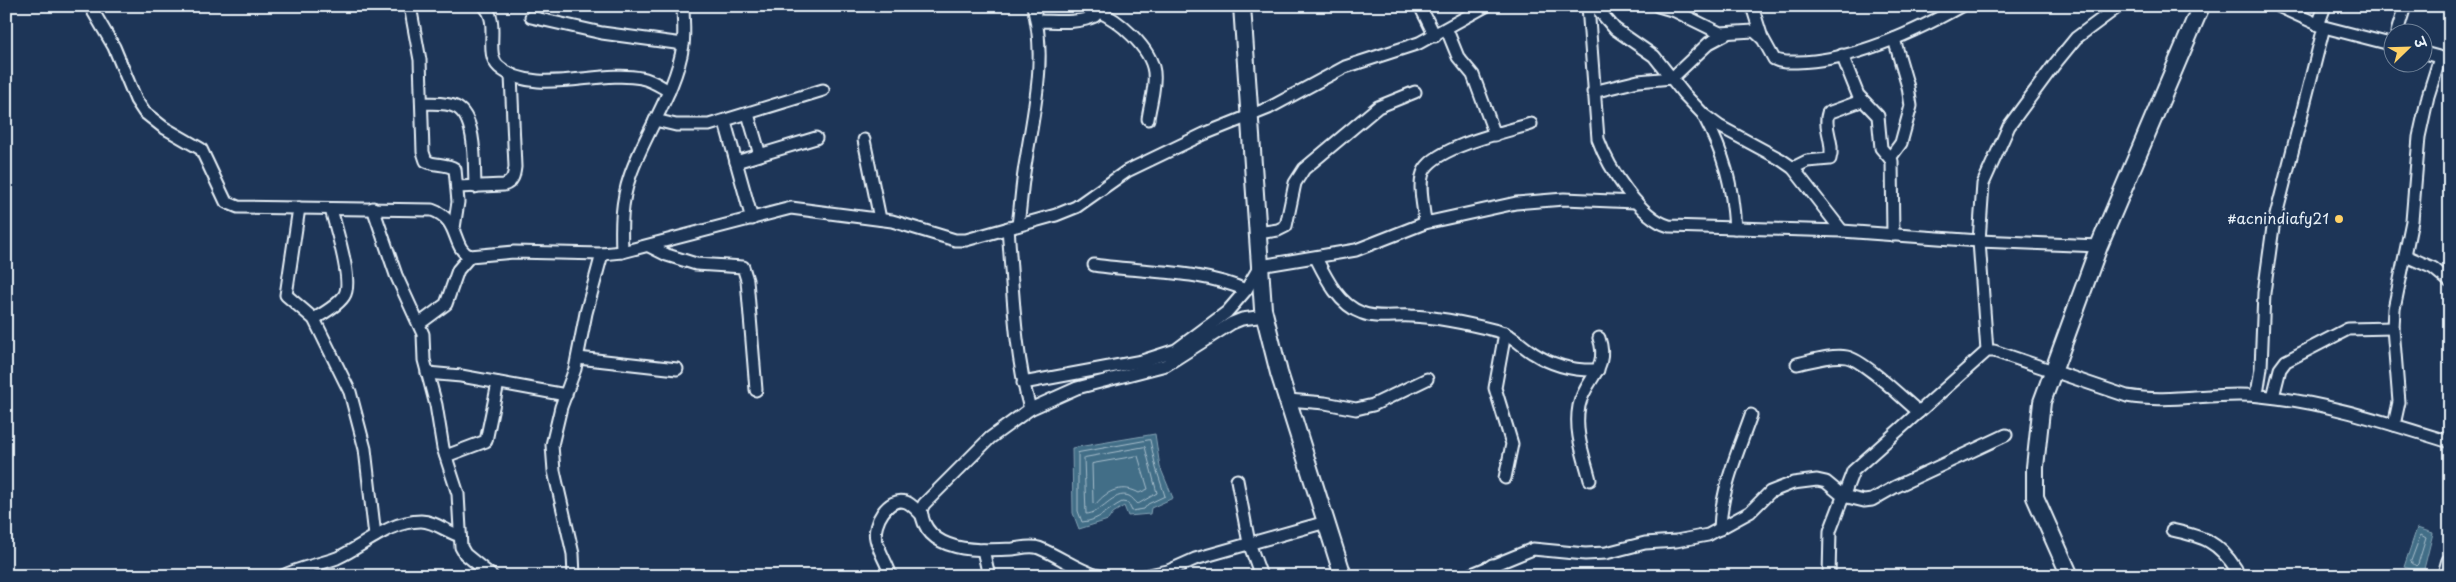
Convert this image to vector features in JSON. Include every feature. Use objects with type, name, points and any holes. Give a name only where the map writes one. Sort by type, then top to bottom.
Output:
[{"type":"street","points":[[90,6],[114,47],[136,100],[150,117],[200,149],[226,202],[238,207],[432,210],[441,213],[454,228],[461,248],[470,256]]},
{"type":"street","points":[[410,6],[420,60],[426,161],[455,169],[458,187],[454,228]]},
{"type":"street","points":[[484,6],[490,16],[496,64],[511,75],[540,81],[608,76],[641,78],[669,90]]},
{"type":"street","points":[[622,252],[621,214],[626,190],[634,164],[669,90],[683,44],[683,6]]},
{"type":"street","points":[[1029,407],[1024,386],[1013,227],[1039,83],[1037,21],[1033,6]]},
{"type":"street","points":[[1242,6],[1248,116],[1265,316],[1288,400],[1343,576]]},
{"type":"street","points":[[1420,6],[1435,36]]},
{"type":"street","points":[[419,324],[446,304],[458,270],[470,256],[514,252],[602,254],[622,252],[791,208],[905,223],[955,240],[966,240],[1068,211],[1127,171],[1204,134],[1269,108],[1346,68],[1397,52],[1435,36],[1486,6]]},
{"type":"street","points":[[1588,6],[1598,139],[1603,152],[1636,202],[1652,218],[1669,226],[1842,231],[1980,241],[2099,246]]},
{"type":"street","points":[[1595,6],[1615,29],[1654,56],[1704,115],[1719,126],[1793,168],[1842,231]]},
{"type":"street","points":[[1658,6],[1678,9],[1720,33],[1754,31],[1763,39]]},
{"type":"street","points":[[1752,6],[1770,56],[1778,62],[1821,60],[1842,55],[1894,39],[1922,27],[1961,6]]},
{"type":"street","points":[[1988,351],[1980,241],[1983,184],[2009,126],[2076,38],[2119,6]]},
{"type":"street","points":[[2070,576],[2035,497],[2035,467],[2042,402],[2099,246],[2201,6]]},
{"type":"street","points":[[2278,6],[2321,26],[2384,43]]},
{"type":"street","points":[[2254,395],[2258,388],[2261,368],[2264,293],[2273,227],[2325,6]]},
{"type":"street","points":[[2400,22],[2405,6]]},
{"type":"street","points":[[1037,21],[1065,22],[1090,19],[1095,16],[1097,8],[1113,17],[1142,48],[1152,64],[1153,88],[1148,119]]},
{"type":"street","points":[[531,17],[602,33],[683,44]]},
{"type":"street","points":[[1447,30],[1458,57],[1473,75],[1494,135]]},
{"type":"street","points":[[1593,92],[1638,82],[1672,78],[1709,43],[1726,34]]},
{"type":"street","points":[[1890,158],[1900,143],[1910,106],[1908,87],[1894,39]]},
{"type":"street","points":[[1842,55],[1862,101],[1878,116],[1881,148],[1890,158],[1893,167],[1893,235]]},
{"type":"street","points":[[2394,425],[2399,395],[2393,328],[2398,284],[2406,256],[2414,202],[2419,137],[2445,59]]},
{"type":"street","points":[[458,187],[504,185],[510,183],[513,177],[516,167],[511,75]]},
{"type":"street","points":[[655,120],[695,126],[725,122],[824,90]]},
{"type":"street","points":[[1258,232],[1278,230],[1286,226],[1294,189],[1304,169],[1378,107],[1415,92]]},
{"type":"street","points":[[1793,168],[1807,161],[1830,159],[1832,149],[1827,116],[1831,111],[1862,101]]},
{"type":"street","points":[[422,103],[448,104],[457,107],[463,112],[472,132],[475,187]]},
{"type":"street","points":[[748,114],[760,155]]},
{"type":"street","points":[[1704,115],[1718,142],[1730,176],[1736,228]]},
{"type":"street","points":[[725,122],[752,219]]},
{"type":"street","points":[[1425,223],[1422,184],[1423,173],[1428,164],[1443,154],[1494,135],[1531,124]]},
{"type":"street","points":[[736,162],[816,138]]},
{"type":"street","points":[[864,140],[876,219]]},
{"type":"street","points":[[1260,266],[1316,258],[1368,246],[1425,223],[1516,203],[1564,199],[1636,202]]},
{"type":"street","points":[[299,208],[286,295],[314,319],[344,378],[356,412],[368,471],[376,536]]},
{"type":"street","points":[[373,208],[396,275],[423,334],[424,360],[446,456],[458,494],[460,536],[463,551],[492,576]]},
{"type":"street","points":[[314,319],[340,300],[347,289],[331,209]]},
{"type":"street","points":[[649,246],[667,255],[696,264],[743,267],[747,280],[756,390]]},
{"type":"street","points":[[574,576],[574,554],[551,456],[554,433],[578,358],[602,254]]},
{"type":"street","points":[[2406,256],[2433,268],[2450,282]]},
{"type":"street","points":[[1316,258],[1326,278],[1343,299],[1361,313],[1374,316],[1410,316],[1444,320],[1504,333],[1514,337],[1534,354],[1552,364],[1598,370]]},
{"type":"street","points":[[1094,265],[1124,270],[1188,273],[1217,279],[1246,290]]},
{"type":"street","points":[[1024,386],[1161,357],[1181,347],[1227,312],[1246,290],[1260,266]]},
{"type":"street","points":[[922,515],[924,504],[990,438],[1029,407],[1077,388],[1166,365],[1232,323],[1242,319],[1265,316]]},
{"type":"street","points":[[2273,397],[2280,369],[2286,361],[2348,330],[2393,328]]},
{"type":"street","points":[[1504,333],[1495,388],[1512,444],[1504,478]]},
{"type":"street","points":[[1590,480],[1578,433],[1579,409],[1581,397],[1598,370],[1603,351],[1599,338]]},
{"type":"street","points":[[1830,576],[1830,531],[1853,471],[1988,351],[1994,350],[2052,371],[2140,398],[2254,395],[2273,397],[2340,409],[2450,442]]},
{"type":"street","points":[[1797,364],[1841,356],[1849,357],[1871,371],[1919,412]]},
{"type":"street","points":[[578,358],[677,369]]},
{"type":"street","points":[[427,373],[566,395]]},
{"type":"street","points":[[1288,400],[1325,403],[1356,409],[1373,405],[1427,379]]},
{"type":"street","points":[[446,456],[486,441],[498,383]]},
{"type":"street","points":[[1720,529],[1722,506],[1728,478],[1751,415]]},
{"type":"street","points":[[1467,576],[1533,549],[1585,554],[1606,553],[1645,542],[1676,541],[1708,535],[1750,512],[1770,492],[1793,483],[1817,480],[1826,482],[1843,496],[1853,500],[1872,500],[1895,487],[2006,435]]},
{"type":"street","points":[[1237,480],[1249,543],[1261,576]]},
{"type":"street","points":[[891,576],[876,539],[877,520],[884,512],[899,502],[912,505],[922,515],[926,526],[941,542],[956,547],[983,550],[1035,547],[1098,576]]},
{"type":"street","points":[[283,576],[302,567],[339,557],[376,536],[406,523],[429,522],[460,536]]},
{"type":"street","points":[[1144,576],[1168,571],[1195,559],[1326,522]]},
{"type":"street","points":[[2172,530],[2203,537],[2219,546],[2236,569],[2234,576]]},
{"type":"street","points":[[983,550],[989,576]]},
{"type":"street","points":[[2446,576],[2450,562]]},
{"type":"street","points":[[1492,565],[1498,576]]},
{"type":"water","points":[[1155,434],[1160,467],[1173,498],[1151,508],[1150,514],[1128,516],[1124,506],[1113,513],[1108,520],[1079,529],[1073,513],[1072,448]]},
{"type":"water","points":[[2417,528],[2433,533],[2423,573],[2404,567]]},
{"type":"place","name":"#acnindiafy21","points":[[2339,219]]}]
